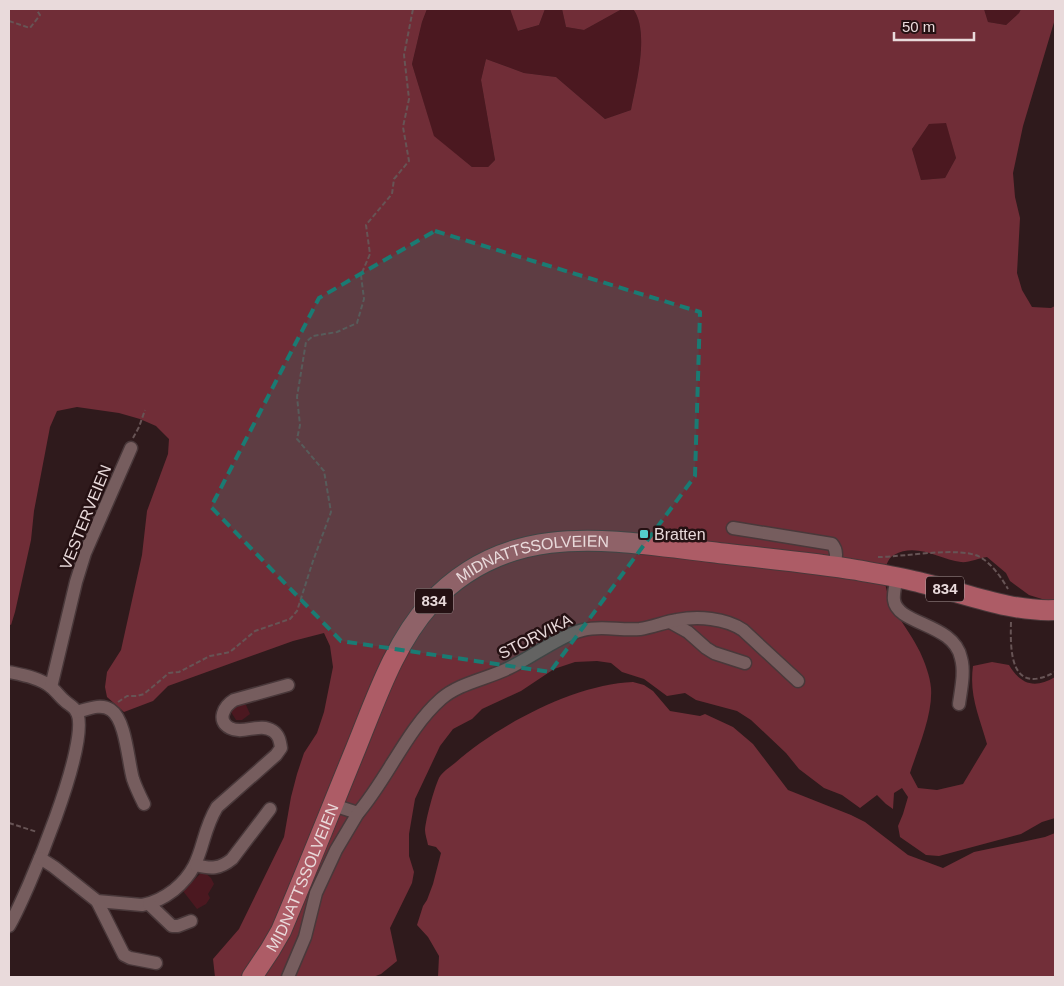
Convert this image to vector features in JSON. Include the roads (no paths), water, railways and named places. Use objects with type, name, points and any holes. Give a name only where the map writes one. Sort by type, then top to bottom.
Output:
[{"type":"main road","name":"MIDNATTSSOLVEIEN","points":[[252,977],[280,931],[378,696],[407,636],[430,605],[455,582],[478,565],[504,553],[534,544],[594,540],[834,566],[897,577],[1024,608],[1055,610]]},
{"type":"street","name":"VESTERVEIEN","points":[[51,686],[76,582],[85,553],[132,448]]},
{"type":"street","points":[[733,528],[832,544],[835,548],[836,556],[834,566]]},
{"type":"street","points":[[897,577],[894,601],[898,609],[948,637],[957,646],[961,658],[962,672],[959,704]]},
{"type":"street","name":"STORVIKA","points":[[288,977],[305,936],[316,893],[336,850],[358,812],[372,796],[428,712],[450,692],[508,669],[569,635],[585,630],[597,628],[640,629],[688,619],[704,619],[735,624],[798,681]]},
{"type":"street","points":[[670,622],[688,632],[714,653],[745,663]]},
{"type":"street","points":[[9,672],[29,677],[51,686],[77,712],[79,726],[72,768],[40,858],[9,926]]},
{"type":"street","points":[[97,901],[150,904],[168,894],[189,875],[196,865],[211,816],[217,807],[276,755],[281,748],[277,735],[272,730],[264,727],[239,730],[230,728],[225,723],[222,714],[226,704],[288,685]]},
{"type":"street","points":[[77,712],[100,706],[110,709],[116,715],[120,723],[132,778],[144,804]]},
{"type":"street","points":[[333,805],[358,812]]},
{"type":"street","points":[[196,865],[216,868],[225,866],[270,809]]},
{"type":"street","points":[[40,858],[54,866],[97,901],[124,955],[156,963]]},
{"type":"street","points":[[150,904],[172,926],[191,921]]},
{"type":"place","name":"Bratten","points":[[644,534]]}]
